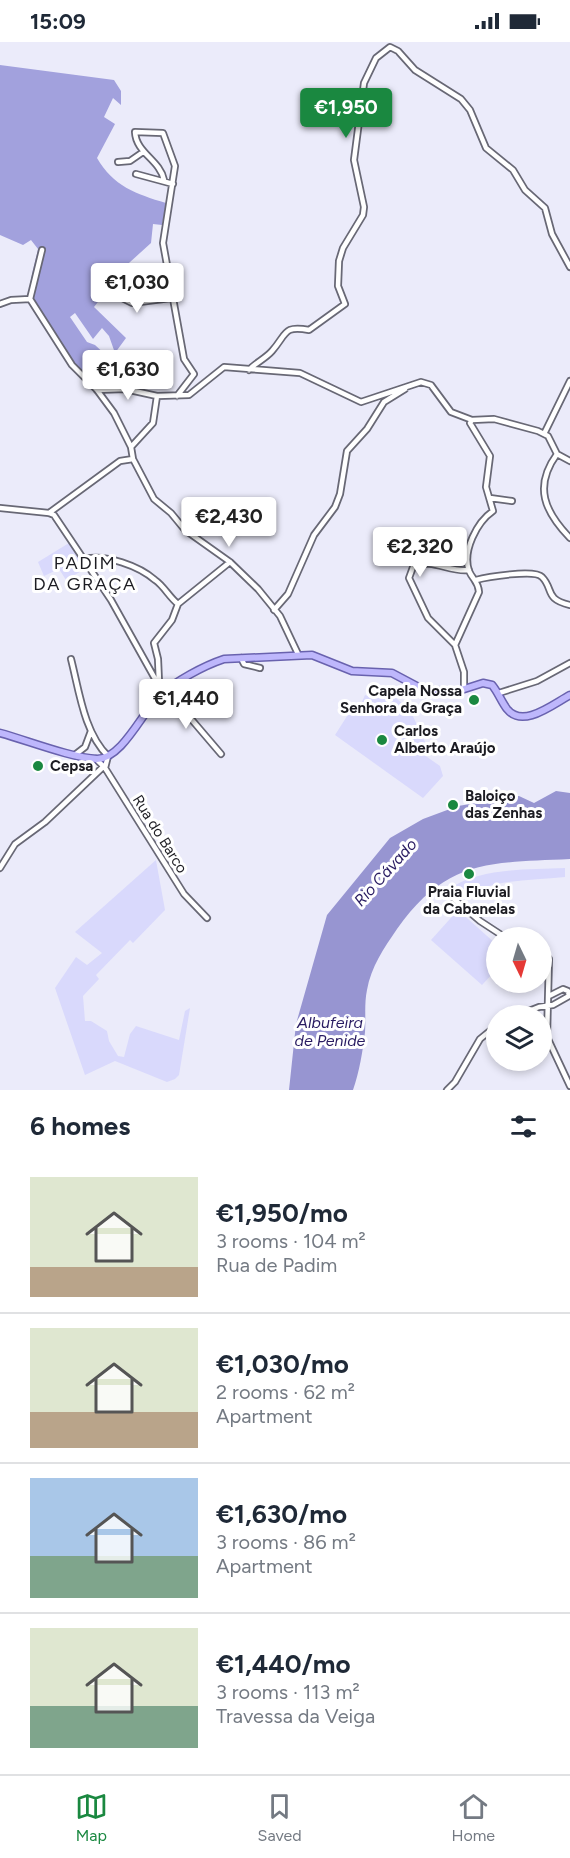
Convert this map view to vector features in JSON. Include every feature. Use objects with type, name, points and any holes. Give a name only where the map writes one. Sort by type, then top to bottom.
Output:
[{"type":"main road","points":[[0,733],[96,759],[108,756],[116,751],[163,693],[213,662],[298,654],[312,655],[352,671],[392,673],[424,690],[448,692],[483,683],[492,684],[506,708],[514,716],[532,716],[570,695]]},
{"type":"street","points":[[249,370],[272,351],[285,332],[294,327],[309,330],[345,304],[338,286],[339,261],[343,248],[363,215],[364,207],[354,160],[364,83],[376,58],[390,47],[398,51],[415,70],[453,93],[470,110],[486,148],[513,170],[525,190],[545,208],[552,234],[570,267]]},
{"type":"street","points":[[164,180],[158,164],[143,152],[135,132],[163,133],[174,158],[173,184],[163,243],[171,298],[184,359],[194,375],[177,396]]},
{"type":"street","points":[[117,162],[130,161],[143,152]]},
{"type":"street","points":[[136,174],[173,184]]},
{"type":"street","points":[[42,250],[30,299],[72,365],[97,390],[114,413],[130,447],[133,459],[157,503],[171,513],[185,530],[230,562],[274,610],[296,646],[298,654]]},
{"type":"street","points":[[112,292],[132,303],[171,298]]},
{"type":"street","points":[[0,304],[11,300],[30,299]]},
{"type":"street","points":[[97,390],[125,389],[157,396],[189,395],[224,367],[300,373],[361,402],[410,386],[427,383],[451,412],[471,420],[507,421],[544,434],[557,454],[570,461]]},
{"type":"street","points":[[544,434],[570,381]]},
{"type":"street","points":[[274,610],[288,594],[314,535],[335,507],[340,494],[348,451],[367,429],[384,402],[410,386]]},
{"type":"street","points":[[130,447],[153,423],[157,396]]},
{"type":"street","points":[[455,645],[479,592],[476,580],[469,570],[474,529],[493,511],[486,487],[490,456],[476,436],[470,423],[471,420]]},
{"type":"street","points":[[557,454],[544,487],[547,510],[570,538]]},
{"type":"street","points":[[49,513],[120,461],[133,459]]},
{"type":"street","points":[[490,498],[512,501]]},
{"type":"street","points":[[0,508],[54,515],[85,559],[139,646],[163,693]]},
{"type":"street","points":[[85,559],[115,561],[150,576],[178,604]]},
{"type":"street","points":[[158,684],[158,659],[154,643],[172,620],[178,604],[230,562]]},
{"type":"street","points":[[464,689],[464,672],[455,645],[428,618],[409,578],[413,567],[418,564],[431,563],[457,571],[469,570]]},
{"type":"street","points":[[476,580],[533,573],[542,577],[554,598],[570,605]]},
{"type":"street","points":[[241,658],[244,664],[260,668]]},
{"type":"street","points":[[0,868],[15,844],[45,822],[104,767],[108,756],[100,749],[91,731],[70,659]]},
{"type":"street","points":[[499,693],[537,681],[570,663]]},
{"type":"street","points":[[157,699],[186,713],[221,754]]},
{"type":"street","points":[[76,754],[85,747],[91,731]]},
{"type":"street","points":[[85,747],[100,749]]},
{"type":"street","name":"Rua do Barco","points":[[96,759],[104,767],[184,894],[208,916]]},
{"type":"street","points":[[447,892],[489,927]]},
{"type":"street","points":[[547,1005],[549,996],[563,989],[568,991],[567,999],[552,1005]]},
{"type":"street","points":[[447,1090],[455,1082],[480,1039],[486,1034]]},
{"type":"street","points":[[552,1052],[570,1086]]},
{"type":"shaded area","points":[[0,65],[114,80],[121,91],[121,105],[113,98],[104,117],[115,124],[97,158],[110,176],[126,188],[166,203],[162,225],[153,224],[151,243],[108,282],[105,293],[94,307],[126,338],[115,353],[109,336],[102,328],[93,339],[75,313],[70,317],[87,342],[95,345],[108,357],[101,366],[86,375],[56,339],[32,300],[31,281],[38,249],[31,240],[23,245],[0,235]]},
{"type":"shaded area","points":[[69,543],[85,569],[66,580],[59,569],[44,576],[38,562]]},
{"type":"shaded area","name":"Carlos Alberto Araújo","points":[[375,690],[390,693],[410,710],[426,744],[420,752],[440,766],[443,776],[423,798],[335,735],[356,702],[361,704],[365,695],[372,698]]},
{"type":"shaded area","points":[[156,860],[165,910],[133,943],[130,940],[96,975],[99,979],[83,996],[85,1021],[91,1021],[107,1031],[109,1041],[118,1056],[124,1057],[130,1034],[136,1026],[179,1040],[185,1011],[190,1008],[179,1075],[167,1082],[115,1061],[85,1075],[55,988],[76,957],[87,965],[102,953],[75,932]]},
{"type":"shaded area","points":[[565,868],[565,877],[497,884],[472,893],[461,900],[448,889],[490,873]]},
{"type":"shaded area","points":[[458,910],[486,935],[486,981],[482,985],[431,940]]},
{"type":"water","name":"Albufeira de Penide","points":[[556,791],[570,793],[570,859],[494,864],[453,877],[434,889],[397,929],[372,973],[366,995],[363,1046],[353,1090],[289,1090],[296,1024],[327,915],[390,838],[423,819],[458,806],[519,796],[534,803]]},
{"type":"place","name":"Capela Nossa Senhora da Graça","points":[[474,700]]},
{"type":"place","name":"Carlos Alberto Araújo","points":[[382,740]]},
{"type":"place","name":"Cepsa","points":[[38,766]]},
{"type":"place","name":"Baloiço das Zenhas","points":[[453,805]]},
{"type":"place","name":"Praia Fluvial da Cabanelas","points":[[469,874]]},
{"type":"district","name":"PADIM DA GRAÇA","points":[[85,573]]},
{"type":"water label","name":"Rio Cávado","points":[[385,872]]}]
